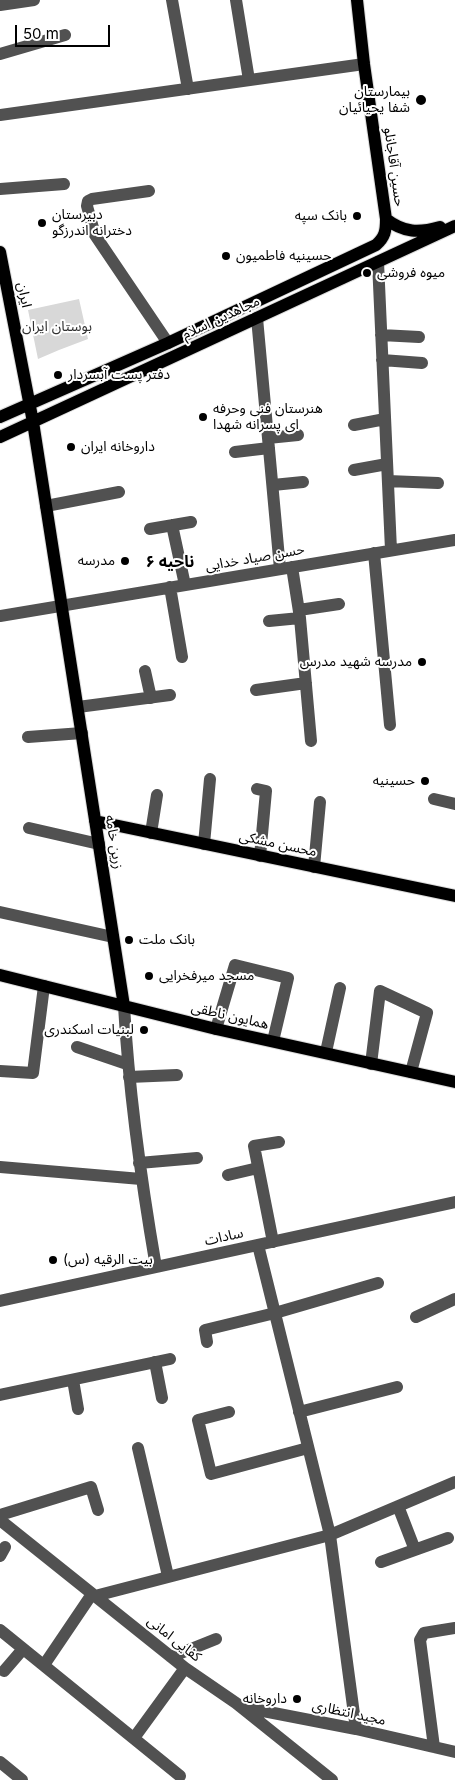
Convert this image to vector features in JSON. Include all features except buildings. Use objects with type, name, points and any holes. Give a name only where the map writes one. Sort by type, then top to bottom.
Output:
[{"type":"main road","name":"حسین آقاجانلو","points":[[357,0],[386,219]]},
{"type":"main road","points":[[386,219],[396,226],[412,231],[455,225]]},
{"type":"main road","name":"مجاهدین اسلام","points":[[0,417],[168,343],[376,245],[385,234],[386,219]]},
{"type":"main road","name":"مجاهدین اسلام","points":[[0,437],[455,225]]},
{"type":"main road","name":"ایران","points":[[0,253],[33,422]]},
{"type":"main road","name":"زرین خامه","points":[[33,422],[124,1006]]},
{"type":"main road","name":"محسن مشکی","points":[[95,821],[455,896]]},
{"type":"main road","name":"همایون ناطقی","points":[[0,975],[216,1029],[455,1082]]},
{"type":"street","points":[[0,5],[34,0]]},
{"type":"street","points":[[172,0],[188,89]]},
{"type":"street","points":[[236,0],[249,80]]},
{"type":"street","points":[[0,54],[65,35]]},
{"type":"street","points":[[0,115],[364,64]]},
{"type":"street","points":[[0,189],[64,184]]},
{"type":"street","points":[[149,191],[92,199],[88,201],[87,206],[95,235],[168,343]]},
{"type":"street","points":[[378,262],[391,550]]},
{"type":"street","points":[[257,318],[272,485],[286,568],[299,614],[311,741]]},
{"type":"street","points":[[381,335],[419,336]]},
{"type":"street","points":[[382,360],[422,363]]},
{"type":"street","points":[[354,425],[385,419]]},
{"type":"street","points":[[235,452],[298,435]]},
{"type":"street","points":[[354,470],[387,464]]},
{"type":"street","points":[[388,481],[438,483]]},
{"type":"street","points":[[272,485],[303,482]]},
{"type":"street","points":[[46,506],[119,492]]},
{"type":"street","points":[[150,529],[191,522]]},
{"type":"street","points":[[172,525],[185,585]]},
{"type":"street","name":"حسن صیاد خدایی","points":[[0,616],[455,540]]},
{"type":"street","points":[[374,553],[390,725]]},
{"type":"street","points":[[170,587],[182,657]]},
{"type":"street","points":[[269,622],[339,604]]},
{"type":"street","points":[[145,671],[151,698]]},
{"type":"street","points":[[256,690],[306,683]]},
{"type":"street","points":[[78,707],[170,695]]},
{"type":"street","points":[[28,737],[82,733]]},
{"type":"street","points":[[204,844],[210,779]]},
{"type":"street","points":[[257,789],[266,791],[260,856]]},
{"type":"street","points":[[150,833],[157,795]]},
{"type":"street","points":[[434,800],[455,804]]},
{"type":"street","points":[[314,867],[320,802]]},
{"type":"street","points":[[29,828],[99,844]]},
{"type":"street","points":[[0,912],[113,936]]},
{"type":"street","points":[[216,1029],[235,965],[288,978],[273,1041]]},
{"type":"street","points":[[0,1071],[33,1073],[44,986]]},
{"type":"street","points":[[326,1052],[340,988]]},
{"type":"street","points":[[371,1064],[380,991],[427,1013],[411,1072]]},
{"type":"street","name":"زرین خامه","points":[[124,1006],[129,1077],[139,1163],[156,1267]]},
{"type":"street","points":[[77,1047],[128,1064]]},
{"type":"street","points":[[129,1077],[177,1075]]},
{"type":"street","points":[[273,1242],[254,1146],[279,1142]]},
{"type":"street","points":[[139,1163],[197,1158]]},
{"type":"street","points":[[0,1167],[141,1179]]},
{"type":"street","points":[[228,1175],[258,1168]]},
{"type":"street","name":"سادات","points":[[0,1301],[455,1202]]},
{"type":"street","points":[[258,1245],[330,1535],[356,1729]]},
{"type":"street","points":[[207,1342],[205,1330],[275,1313],[378,1283]]},
{"type":"street","points":[[416,1317],[455,1299]]},
{"type":"street","points":[[0,1395],[170,1359]]},
{"type":"street","points":[[155,1362],[162,1398]]},
{"type":"street","points":[[73,1380],[78,1409]]},
{"type":"street","points":[[299,1412],[397,1386]]},
{"type":"street","points":[[229,1412],[198,1420],[211,1474],[308,1448]]},
{"type":"street","points":[[138,1448],[168,1576]]},
{"type":"street","points":[[44,1665],[94,1595],[330,1535],[455,1482]]},
{"type":"street","points":[[0,1515],[91,1487],[98,1510]]},
{"type":"street","points":[[398,1506],[415,1550]]},
{"type":"street","name":"کفایی امانی","points":[[0,1520],[185,1668],[236,1704],[316,1775],[332,1780]]},
{"type":"street","points":[[381,1562],[448,1538]]},
{"type":"street","points":[[434,1747],[420,1640],[424,1633],[455,1628]]},
{"type":"street","points":[[0,1630],[180,1776]]},
{"type":"street","points":[[171,1657],[216,1639]]},
{"type":"street","points":[[4,1671],[23,1649]]},
{"type":"street","points":[[134,1738],[185,1668]]},
{"type":"street","name":"مجید انتظاری","points":[[236,1704],[455,1752]]},
{"type":"street","points":[[0,1762],[17,1779]]},
{"type":"green space","name":"بوستان ایران","points":[[79,299],[88,339],[38,359],[28,310]]},
{"type":"place","name":"بیمارستان شفا یحیائیان","points":[[421,100]]},
{"type":"place","name":"بانک سپه","points":[[357,216]]},
{"type":"place","name":"دبیرستان دخترانه اندرزگو","points":[[42,223]]},
{"type":"place","name":"حسینیه فاطمیون","points":[[226,256]]},
{"type":"place","name":"میوه فروشی","points":[[367,273]]},
{"type":"place","name":"دفتر پست آبسردار","points":[[58,375]]},
{"type":"place","name":"هنرستان فنی وحرفه ای پسرانه شهدا","points":[[203,417]]},
{"type":"place","name":"داروخانه ایران","points":[[71,447]]},
{"type":"place","name":"مدرسه","points":[[125,561]]},
{"type":"place","name":"مدرسه شهید مدرس","points":[[422,662]]},
{"type":"place","name":"حسینیه","points":[[425,781]]},
{"type":"place","name":"بانک ملت","points":[[129,940]]},
{"type":"place","name":"مسجد میرفخرایی","points":[[149,976]]},
{"type":"place","name":"لبنیات اسکندری","points":[[144,1030]]},
{"type":"place","name":"بیت الرقیه (س)","points":[[53,1260]]},
{"type":"place","name":"داروخانه","points":[[297,1699]]},
{"type":"district","name":"ناحیه ۶","points":[[170,562]]}]
